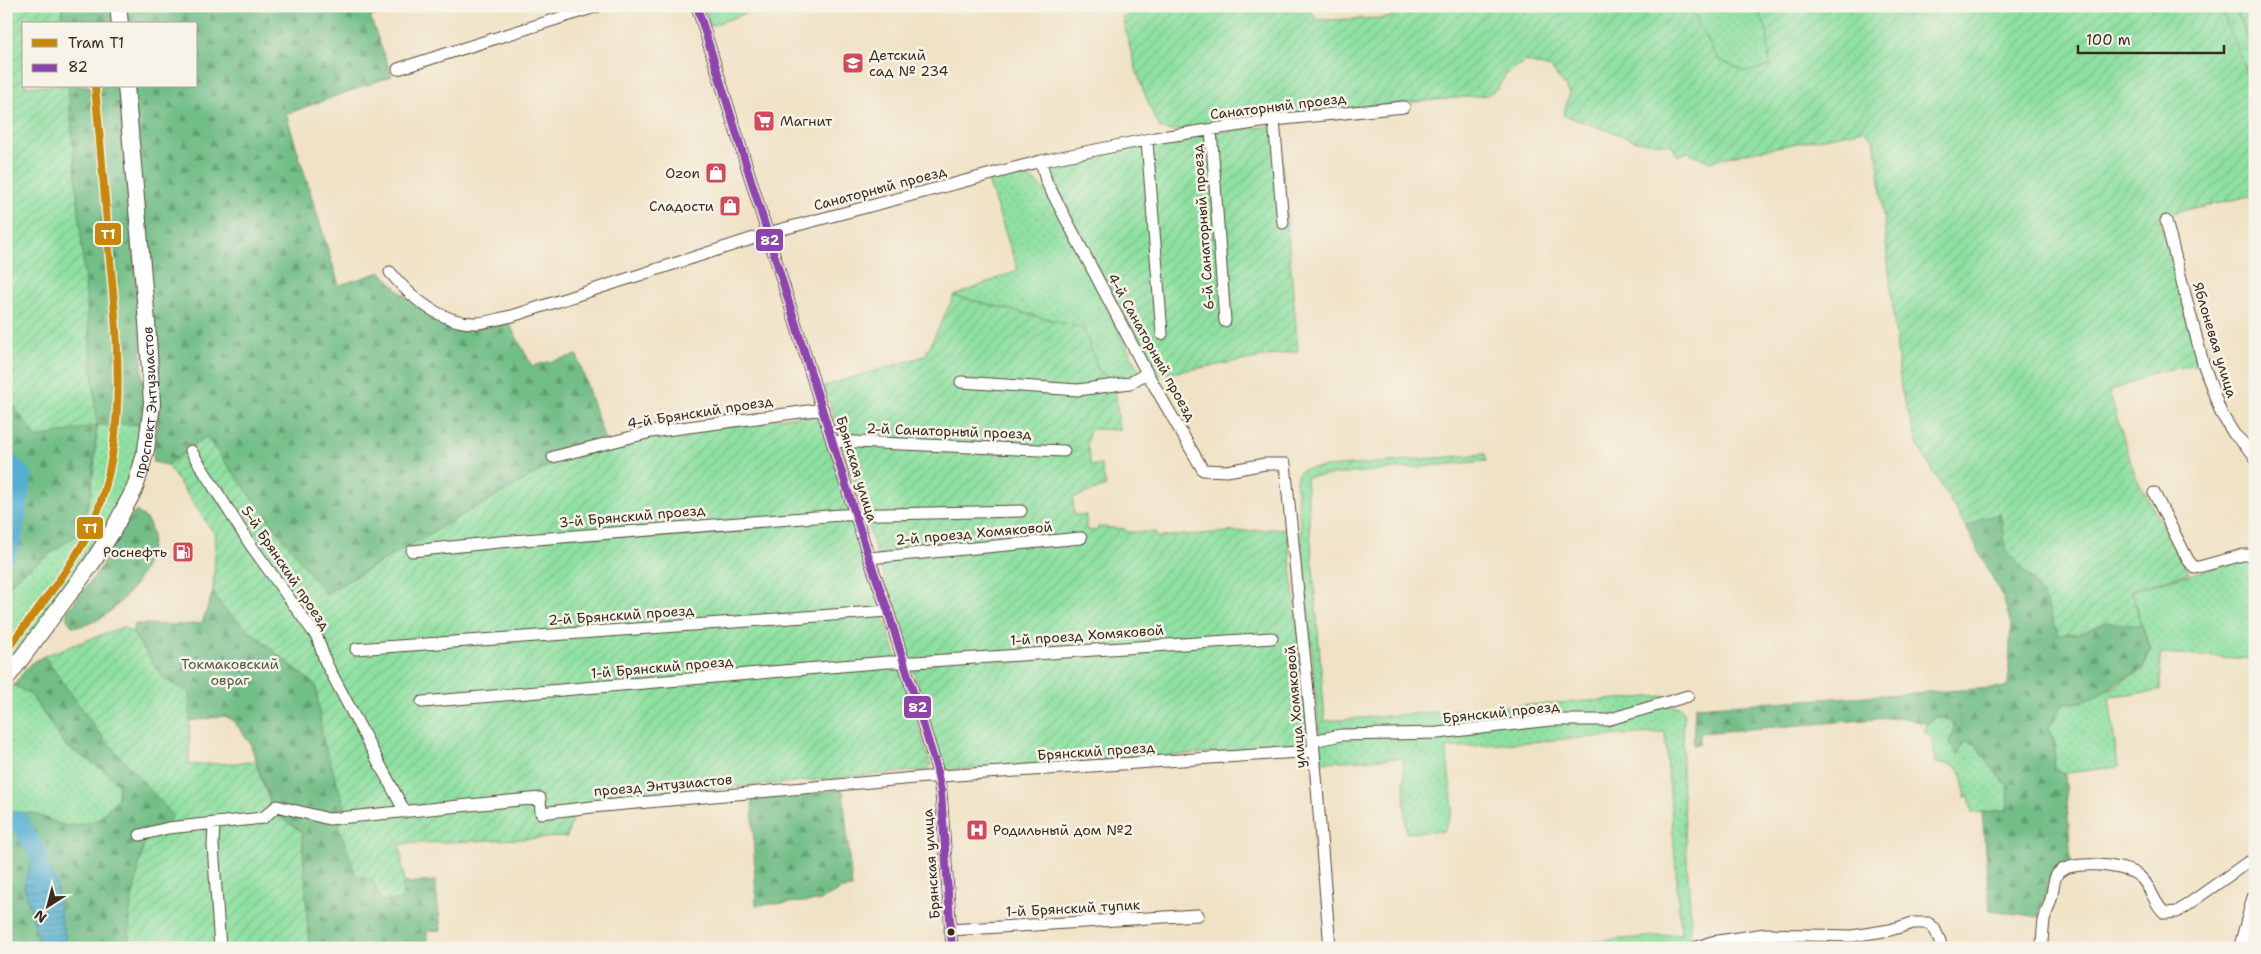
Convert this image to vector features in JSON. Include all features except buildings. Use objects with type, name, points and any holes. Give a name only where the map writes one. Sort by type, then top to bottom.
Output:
[{"type":"street","points":[[118,6],[120,22]]},
{"type":"street","points":[[398,69],[598,6]]},
{"type":"street","name":"Брянская улица","points":[[697,6],[832,442],[888,611],[939,777],[952,948]]},
{"type":"street","name":"проспект Энтузиастов","points":[[6,679],[90,566],[112,532],[134,488],[146,450],[152,404],[147,322],[126,88]]},
{"type":"street","name":"Санаторный проезд","points":[[390,272],[421,302],[441,315],[458,322],[477,323],[512,316],[768,234],[1041,162],[1147,141],[1274,120],[1404,107]]},
{"type":"street","points":[[1274,120],[1283,223]]},
{"type":"street","name":"6-й Санаторный проезд","points":[[1211,130],[1225,322]]},
{"type":"street","points":[[1147,141],[1162,334]]},
{"type":"street","name":"4-й Санаторный проезд","points":[[1041,162],[1046,181],[1147,373],[1203,470],[1227,471],[1265,464],[1286,464]]},
{"type":"street","name":"Яблоневая улица","points":[[2166,221],[2203,363],[2221,413],[2234,434],[2251,451],[2255,458]]},
{"type":"street","points":[[961,382],[1078,390],[1130,383],[1147,373]]},
{"type":"street","name":"4-й Брянский проезд","points":[[554,457],[651,432],[823,410]]},
{"type":"street","name":"2-й Санаторный проезд","points":[[832,442],[1064,451]]},
{"type":"street","name":"5-й Брянский проезд","points":[[191,451],[250,544],[317,637],[326,663],[404,812]]},
{"type":"street","name":"улица Хомяковой","points":[[1286,464],[1314,746],[1330,948]]},
{"type":"street","points":[[2154,494],[2188,560],[2195,568],[2242,555],[2255,555]]},
{"type":"street","name":"3-й Брянский проезд","points":[[412,551],[675,527],[856,515],[1021,512]]},
{"type":"street","name":"2-й проезд Хомяковой","points":[[869,558],[1081,538]]},
{"type":"street","name":"2-й Брянский проезд","points":[[356,648],[888,611]]},
{"type":"street","name":"1-й проезд Хомяковой","points":[[904,662],[1272,638]]},
{"type":"street","name":"1-й Брянский проезд","points":[[422,702],[904,662]]},
{"type":"street","name":"Брянский проезд","points":[[939,777],[1314,746],[1341,735],[1438,733],[1550,720],[1607,720],[1688,696]]},
{"type":"street","name":"проезд Энтузиастов","points":[[404,812],[540,798],[541,813],[592,806],[939,777]]},
{"type":"street","points":[[140,835],[168,828],[263,818],[277,806],[329,819],[404,812]]},
{"type":"street","points":[[214,824],[213,846],[220,948]]},
{"type":"street","points":[[2042,948],[2044,920],[2056,874],[2063,869],[2099,864],[2125,868],[2139,876],[2150,889],[2158,908],[2165,913],[2177,912],[2248,862],[2255,864]]},
{"type":"street","points":[[2242,948],[2255,899]]},
{"type":"street","name":"1-й Брянский тупик","points":[[950,930],[1198,916]]},
{"type":"street","points":[[1696,948],[1712,942],[1765,934],[1852,936],[1913,924],[1928,923],[1934,928],[1940,942],[1940,948]]},
{"type":"green space","points":[[6,6],[61,6],[63,22],[22,22],[22,88],[68,88],[97,425],[37,438],[6,395]]},
{"type":"green space","points":[[61,6],[112,6],[113,22],[63,22]]},
{"type":"green space","points":[[126,6],[407,6],[370,17],[392,76],[286,114],[339,285],[381,272],[412,303],[436,319],[463,327],[478,328],[509,323],[532,366],[577,355],[607,447],[552,464],[324,594],[206,437],[167,465],[153,462],[159,402],[133,88],[198,88],[198,22],[128,22]]},
{"type":"green space","points":[[705,6],[766,6],[710,26]]},
{"type":"green space","points":[[1168,6],[1305,6],[1318,20],[1390,18],[1394,6],[1689,6],[1718,59],[1746,72],[1770,66],[1767,30],[1756,6],[2220,6],[2255,100],[2255,195],[2158,216],[2200,364],[2156,372],[2109,392],[2135,475],[2189,573],[2132,590],[2141,626],[2106,622],[2081,633],[2059,635],[2046,603],[2032,579],[2007,552],[2000,514],[1983,518],[1966,527],[1918,446],[1901,389],[1878,162],[1874,140],[1864,130],[1731,156],[1710,162],[1688,152],[1677,156],[1672,145],[1637,141],[1563,115],[1570,93],[1551,68],[1525,61],[1506,74],[1498,88],[1487,95],[1278,115],[1170,131],[1160,128],[1147,101],[1133,59],[1122,16]]},
{"type":"green space","points":[[1689,6],[1756,6],[1767,30],[1770,66],[1746,72],[1718,59]]},
{"type":"green space","points":[[2220,6],[2234,6],[2255,58],[2255,100],[2240,56]]},
{"type":"green space","points":[[2234,6],[2255,6],[2255,58]]},
{"type":"green space","points":[[68,88],[119,88],[140,323],[144,403],[141,424],[97,425],[91,494],[79,533],[13,580],[6,591],[6,395],[37,438],[97,424]]},
{"type":"green space","points":[[1272,126],[1280,139],[1298,351],[1153,376],[1053,178],[1059,164],[1206,134]]},
{"type":"green space","points":[[1014,174],[1031,179],[1045,190],[1144,380],[1115,383],[1099,371],[1083,328],[954,296],[1018,270],[988,181]]},
{"type":"green space","points":[[954,296],[1083,328],[1099,371],[1115,383],[1119,430],[1090,429],[1087,444],[1091,465],[1101,465],[1106,486],[1073,498],[1074,515],[1086,515],[1086,530],[1097,531],[1098,527],[1125,529],[1126,532],[1156,532],[1156,537],[1287,528],[1309,740],[1300,747],[944,769],[824,386],[925,356]]},
{"type":"green space","points":[[819,413],[931,766],[927,770],[594,800],[574,812],[567,837],[400,844],[404,883],[401,900],[381,901],[372,879],[357,877],[339,827],[345,807],[323,740],[316,686],[224,609],[213,592],[216,536],[167,465],[206,437],[325,594],[552,464],[607,447],[655,436]]},
{"type":"green space","points":[[141,424],[134,459],[123,492],[108,523],[70,583],[6,668],[6,591],[13,580],[79,533],[94,471],[97,425]]},
{"type":"green space","points":[[1485,454],[1486,461],[1306,477],[1325,721],[1664,696],[1667,705],[1681,707],[1684,716],[1682,778],[1692,940],[1682,948],[1561,948],[1561,944],[1681,934],[1665,732],[1446,748],[1453,809],[1444,831],[1406,833],[1403,758],[1322,762],[1296,480],[1298,473],[1303,469]]},
{"type":"green space","points":[[135,511],[148,522],[152,539],[148,558],[139,578],[125,597],[108,613],[90,623],[72,626],[67,619],[67,612],[97,573]]},
{"type":"green space","points":[[2000,514],[2007,552],[2031,579],[2046,603],[2059,635],[2081,633],[2106,622],[2141,626],[2151,649],[2142,669],[2116,683],[2100,695],[2080,702],[2064,704],[2049,727],[2055,745],[2054,769],[2065,773],[2071,863],[2049,881],[2039,917],[1990,910],[1982,812],[2007,810],[2009,787],[1983,757],[1976,744],[1965,741],[1957,755],[1949,743],[1955,725],[1949,719],[1935,717],[1927,724],[1901,717],[1700,733],[1700,744],[1693,745],[1695,707],[2008,687],[2011,624],[2003,598],[1966,527],[1983,518]]},
{"type":"green space","points":[[2244,560],[2255,560],[2255,659],[2160,654],[2160,691],[2109,696],[2118,767],[2065,773],[2054,769],[2055,745],[2049,727],[2064,704],[2080,702],[2100,695],[2143,669],[2151,649],[2141,626],[2132,590]]},
{"type":"green space","name":"Токмаковский овраг","points":[[213,592],[224,609],[316,686],[323,740],[345,807],[339,827],[372,879],[401,900],[404,883],[435,881],[441,930],[427,931],[427,946],[433,948],[309,948],[302,832],[274,813],[250,743],[233,720],[225,716],[189,721],[189,693],[163,678],[132,632],[135,624],[182,625],[202,623]]},
{"type":"green space","points":[[123,627],[132,632],[163,678],[190,693],[189,765],[255,762],[274,813],[302,832],[309,948],[129,948],[130,910],[144,844],[174,816],[99,733],[44,656]]},
{"type":"green space","points":[[44,656],[99,733],[175,816],[144,844],[130,910],[129,948],[6,948],[6,811],[33,813],[64,826],[83,824],[98,820],[118,798],[119,785],[104,770],[66,746],[30,694],[14,685],[30,664]]},
{"type":"green space","points":[[14,685],[30,693],[66,746],[104,770],[119,785],[118,799],[98,820],[64,826],[33,813],[6,811],[6,696]]},
{"type":"green space","points":[[1935,716],[1953,724],[1956,734],[1957,755],[1965,740],[1976,744],[1983,757],[2009,787],[2007,810],[1972,813],[1969,796],[1965,797],[1960,771],[1952,765],[1936,763],[1932,739],[1928,733],[1924,733],[1927,724]]},
{"type":"green space","points":[[843,790],[852,888],[842,889],[819,901],[756,905],[752,797]]},
{"type":"water","points":[[39,857],[45,859],[56,882],[61,919],[68,948],[41,948],[39,942],[24,886],[30,865]]},
{"type":"waterway","points":[[6,460],[23,476],[13,538],[6,555]]},
{"type":"waterway","points":[[19,820],[39,857],[42,881]]},
{"type":"tram line","name":"T1","points":[[6,651],[79,551],[101,503],[110,468],[118,395],[117,358],[95,88]]},
{"type":"transit line","name":"82","points":[[697,6],[832,441],[888,611],[936,766],[941,792],[952,948]]},
{"type":"place","name":"Детский сад № 234","points":[[853,63]]},
{"type":"place","name":"Магнит","points":[[764,121]]},
{"type":"place","name":"Ozon","points":[[716,173]]},
{"type":"place","name":"Сладости","points":[[730,206]]},
{"type":"place","name":"Роснефть","points":[[183,552]]},
{"type":"place","name":"Родильный дом №2","points":[[977,830]]}]
